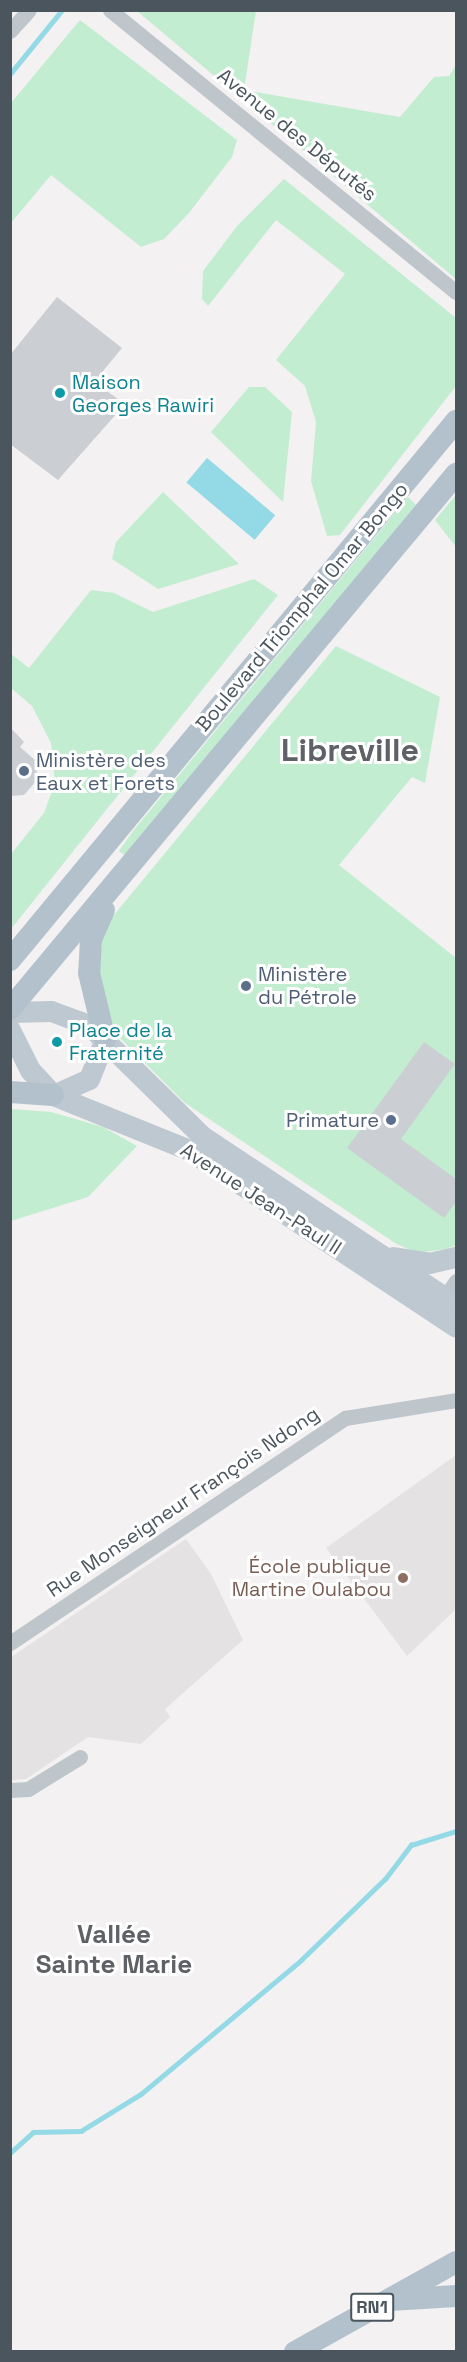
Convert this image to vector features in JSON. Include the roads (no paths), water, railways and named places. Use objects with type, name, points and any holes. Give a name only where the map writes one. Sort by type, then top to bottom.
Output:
[{"type":"main road","name":"Boulevard Triomphal Omar Bongo","points":[[10,960],[456,421]]},
{"type":"main road","points":[[395,495],[419,479],[456,440]]},
{"type":"main road","name":"Boulevard Triomphal Omar Bongo","points":[[10,1011],[456,474]]},
{"type":"main road","points":[[10,994],[20,970],[104,865],[129,816]]},
{"type":"main road","points":[[10,1092],[53,1095],[89,1079],[105,1039],[89,959],[94,929],[117,884]]},
{"type":"main road","name":"Avenue Jean-Paul II","points":[[10,1011],[67,1015],[105,1039],[202,1136],[448,1299],[456,1327]]},
{"type":"main road","points":[[10,1030],[30,1070],[53,1095]]},
{"type":"main road","name":"Avenue Jean-Paul II","points":[[53,1095],[189,1150],[448,1299]]},
{"type":"main road","points":[[377,1251],[416,1263],[456,1257]]},
{"type":"main road","name":"RN1","points":[[295,2352],[382,2301],[454,2264]]},
{"type":"main road","points":[[382,2301],[456,2296]]},
{"type":"street","points":[[10,31],[29,10]]},
{"type":"street","name":"Avenue des Députés","points":[[110,10],[456,292]]},
{"type":"street","name":"Rue Monseigneur François Ndong","points":[[10,1643],[345,1418],[456,1400]]},
{"type":"street","points":[[10,1791],[28,1789],[80,1757]]},
{"type":"water","points":[[207,458],[275,515],[255,540],[186,483]]},
{"type":"waterway","points":[[10,74],[62,10]]},
{"type":"waterway","points":[[10,2153],[33,2132],[81,2131],[141,2094],[301,1960],[385,1879],[411,1845],[456,1831]]},
{"type":"place","name":"Maison Georges Rawiri","points":[[60,393]]},
{"type":"place","name":"Ministère des Eaux et Forets","points":[[24,771]]},
{"type":"place","name":"Ministère du Pétrole","points":[[246,986]]},
{"type":"place","name":"Place de la Fraternité","points":[[57,1042]]},
{"type":"place","name":"Primature","points":[[391,1120]]},
{"type":"place","name":"École publique Martine Oulabou","points":[[403,1578]]},
{"type":"district","name":"Libreville","points":[[350,750]]},
{"type":"district","name":"Vallée Sainte Marie","points":[[114,1950]]}]
